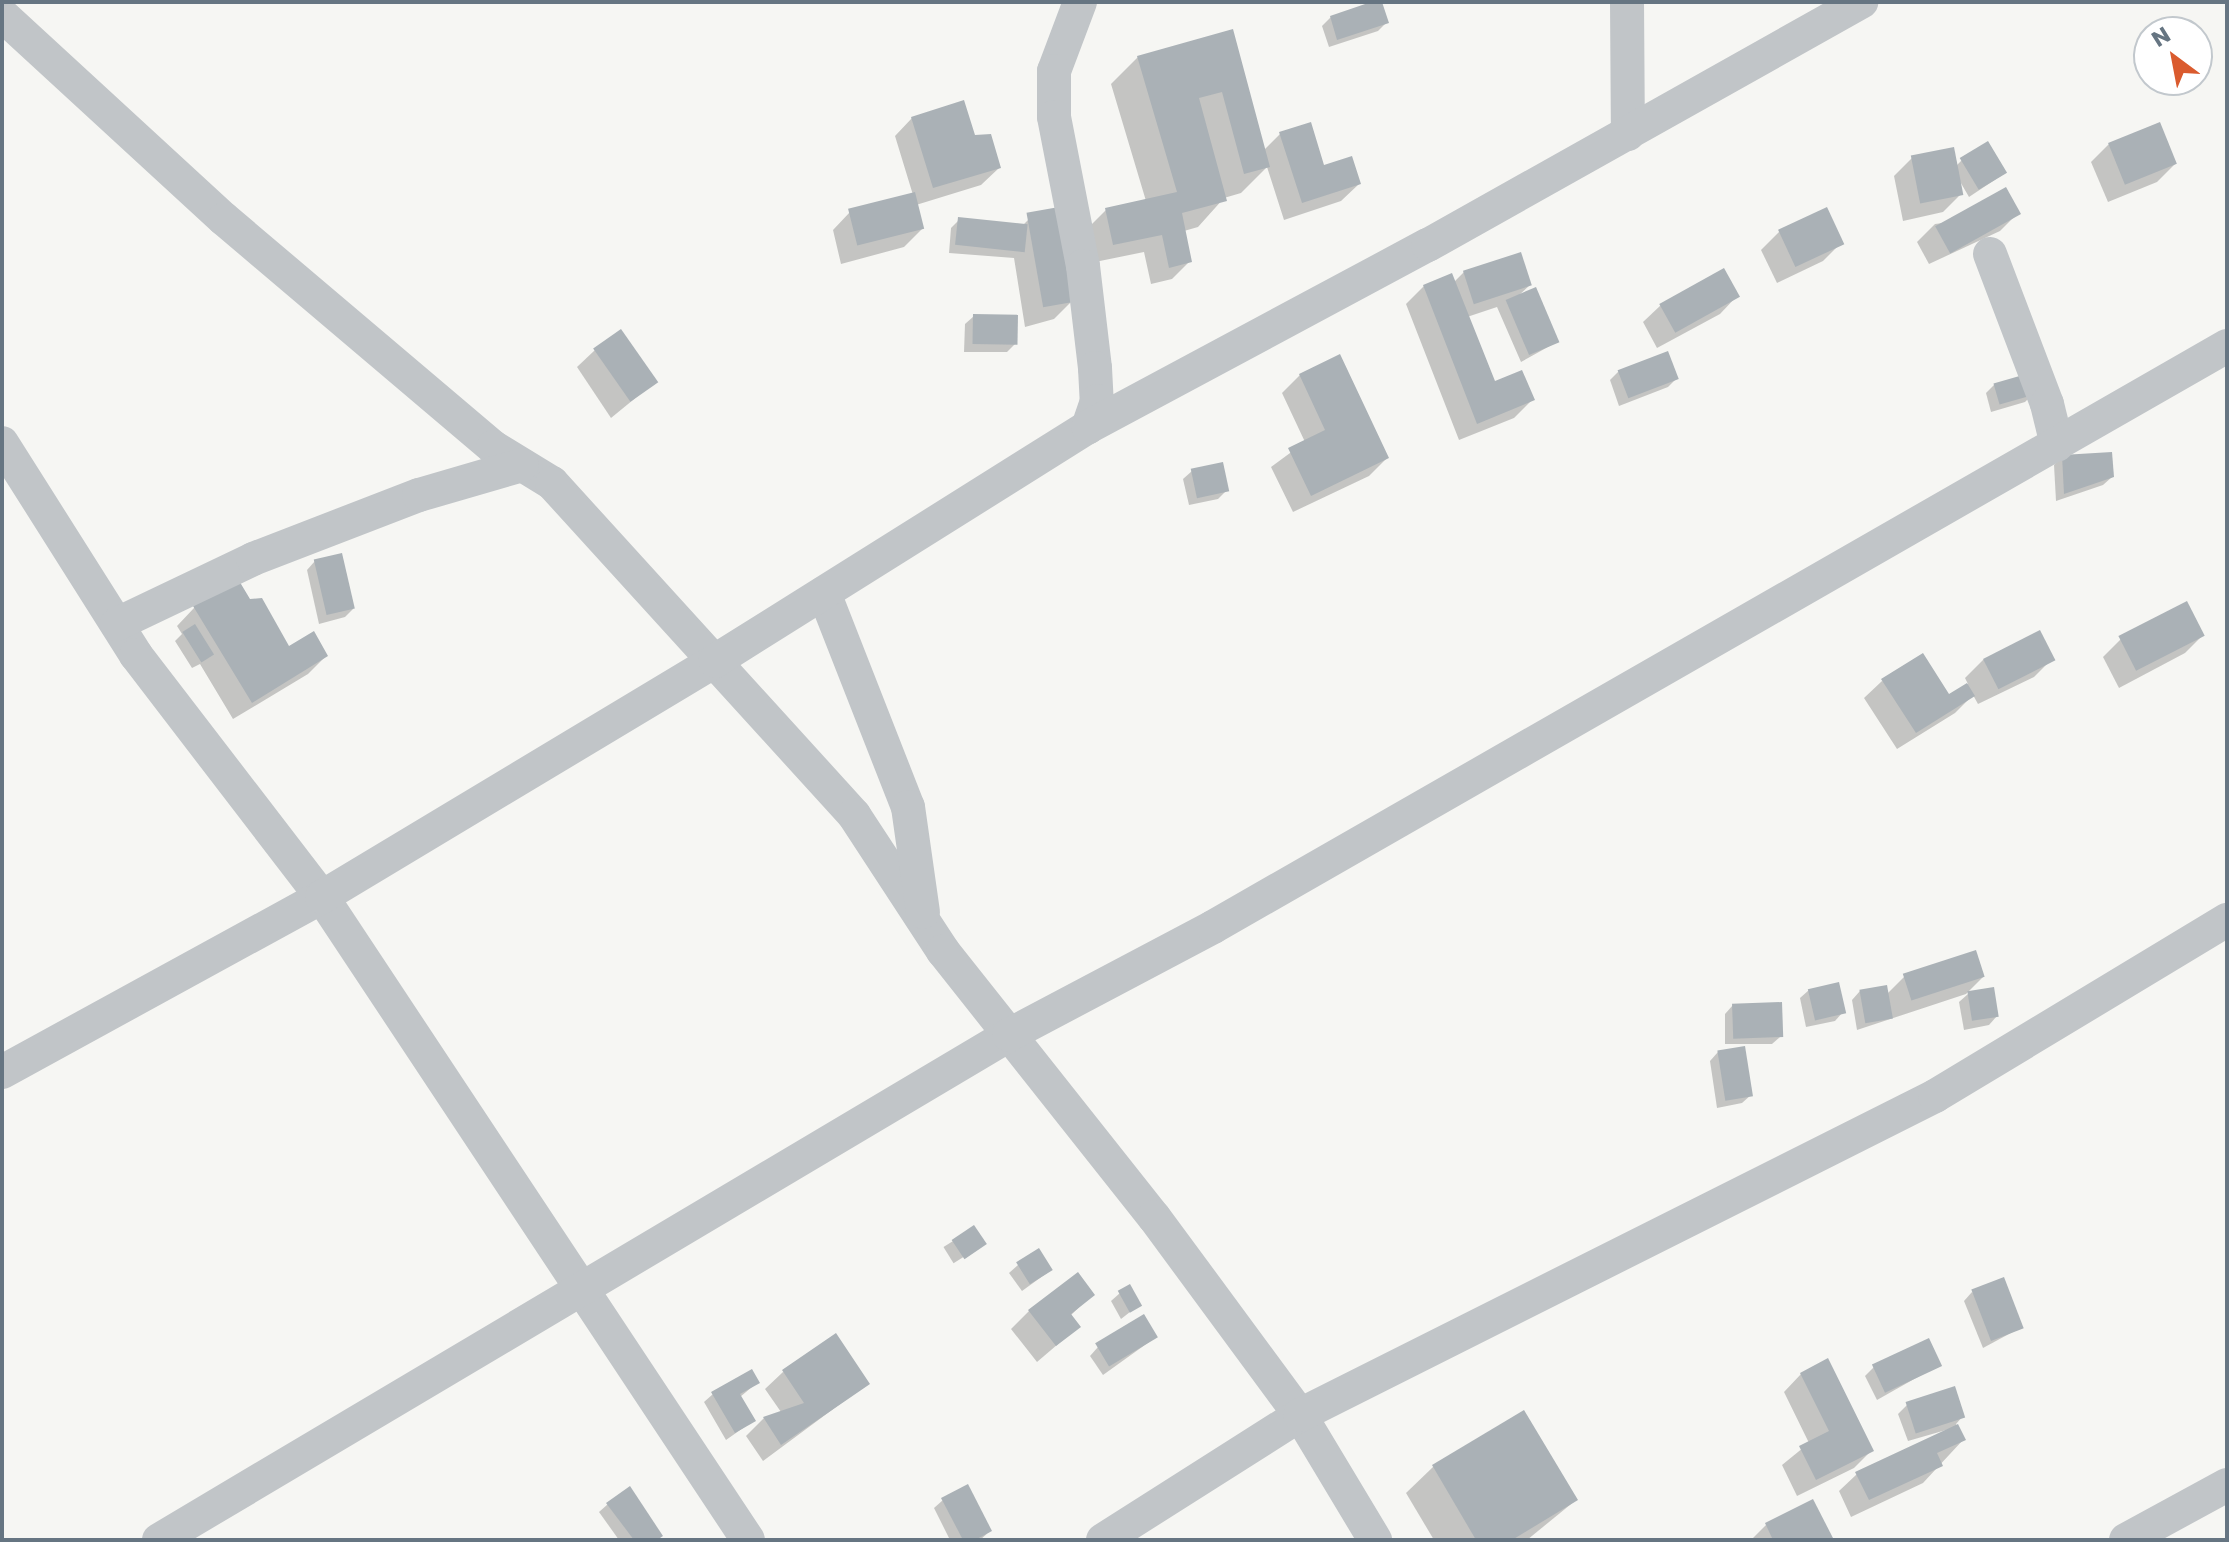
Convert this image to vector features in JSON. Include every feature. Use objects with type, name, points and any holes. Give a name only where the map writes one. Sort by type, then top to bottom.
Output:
[{"type":"street","points":[[1080,2],[1054,71],[1054,117],[1083,266],[1095,368],[1097,401],[1088,427]]},
{"type":"street","points":[[1627,2],[1628,134]]},
{"type":"street","points":[[2,1072],[322,897],[715,661],[1088,427],[1628,134],[1861,2]]},
{"type":"street","points":[[2,15],[224,219],[493,447],[552,483],[854,815],[925,923],[1009,1035],[1154,1217],[1300,1415],[1375,1540]]},
{"type":"street","points":[[1990,254],[2047,404],[2057,445]]},
{"type":"street","points":[[159,1540],[1009,1035],[1226,919],[2227,346]]},
{"type":"street","points":[[2,443],[117,624],[322,897],[579,1291],[748,1540]]},
{"type":"street","points":[[117,624],[253,559],[419,495],[522,465]]},
{"type":"street","points":[[824,593],[908,807],[925,923]]},
{"type":"street","points":[[1103,1540],[1300,1415],[1935,1096],[2227,920]]},
{"type":"street","points":[[2126,1540],[2227,1485]]},
{"type":"building","points":[[1371,2],[1382,2],[1389,23],[1337,40],[1330,16]]},
{"type":"building","points":[[1233,29],[1270,167],[1244,174],[1222,92],[1199,98],[1227,201],[1182,213],[1192,262],[1169,268],[1162,235],[1113,245],[1105,208],[1177,192],[1137,56]]},
{"type":"building","points":[[964,100],[975,135],[991,134],[1001,168],[933,188],[911,117]]},
{"type":"building","points":[[1311,122],[1324,165],[1352,156],[1361,184],[1302,203],[1279,132]]},
{"type":"building","points":[[2160,122],[2177,164],[2125,185],[2108,143]]},
{"type":"building","points":[[1988,141],[2007,173],[1979,190],[1960,158]]},
{"type":"building","points":[[1954,147],[1963,195],[1920,203],[1911,155]]},
{"type":"building","points":[[2006,187],[2021,214],[1950,253],[1935,226]]},
{"type":"building","points":[[915,192],[924,229],[857,246],[848,209]]},
{"type":"building","points":[[1059,207],[1076,302],[1043,307],[1027,213]]},
{"type":"building","points":[[1827,207],[1844,244],[1795,267],[1778,230]]},
{"type":"building","points":[[958,217],[1028,224],[1025,252],[955,245]]},
{"type":"building","points":[[1521,252],[1532,285],[1474,304],[1463,271]]},
{"type":"building","points":[[1724,268],[1740,297],[1675,333],[1659,304]]},
{"type":"building","points":[[1452,273],[1495,381],[1522,370],[1535,400],[1477,424],[1423,285]]},
{"type":"building","points":[[1536,287],[1559,342],[1529,355],[1506,300]]},
{"type":"building","points":[[973,314],[1018,315],[1017,345],[972,344]]},
{"type":"building","points":[[621,329],[658,382],[630,402],[593,349]]},
{"type":"building","points":[[1668,351],[1679,379],[1628,398],[1618,370]]},
{"type":"building","points":[[1340,354],[1389,458],[1311,496],[1288,448],[1325,430],[1299,374]]},
{"type":"building","points":[[2030,373],[2036,394],[2000,405],[1993,383]]},
{"type":"building","points":[[2112,452],[2114,477],[2064,494],[2062,455]]},
{"type":"building","points":[[1223,462],[1229,491],[1197,498],[1191,469]]},
{"type":"building","points":[[342,553],[355,609],[327,615],[314,560]]},
{"type":"building","points":[[238,579],[250,599],[262,598],[289,646],[314,631],[328,656],[252,703],[193,606]]},
{"type":"building","points":[[2187,601],[2205,636],[2136,671],[2118,636]]},
{"type":"building","points":[[195,624],[214,655],[201,662],[182,632]]},
{"type":"building","points":[[2040,630],[2055,660],[1998,689],[1983,659]]},
{"type":"building","points":[[1923,653],[1949,694],[1967,683],[1975,696],[1916,733],[1881,679]]},
{"type":"building","points":[[1976,950],[1985,977],[1911,1000],[1903,974]]},
{"type":"building","points":[[1839,982],[1846,1013],[1815,1020],[1808,989]]},
{"type":"building","points":[[1887,985],[1893,1018],[1865,1023],[1859,990]]},
{"type":"building","points":[[1994,987],[1999,1017],[1972,1021],[1967,991]]},
{"type":"building","points":[[1782,1002],[1783,1037],[1733,1039],[1732,1004]]},
{"type":"building","points":[[1745,1046],[1753,1096],[1725,1101],[1717,1050]]},
{"type":"building","points":[[974,1225],[987,1244],[964,1259],[952,1240]]},
{"type":"building","points":[[1039,1248],[1053,1270],[1030,1284],[1016,1262]]},
{"type":"building","points":[[1078,1272],[1095,1295],[1071,1314],[1081,1327],[1056,1346],[1028,1310]]},
{"type":"building","points":[[2004,1277],[2024,1328],[1991,1341],[1971,1290]]},
{"type":"building","points":[[1130,1284],[1142,1306],[1130,1313],[1118,1291]]},
{"type":"building","points":[[1144,1314],[1158,1337],[1109,1367],[1095,1343]]},
{"type":"building","points":[[836,1333],[870,1384],[781,1445],[763,1417],[804,1403],[782,1370]]},
{"type":"building","points":[[1929,1338],[1942,1366],[1885,1393],[1872,1365]]},
{"type":"building","points":[[1828,1358],[1874,1451],[1816,1480],[1799,1446],[1829,1431],[1800,1373]]},
{"type":"building","points":[[752,1369],[760,1383],[740,1394],[756,1421],[735,1433],[711,1392]]},
{"type":"building","points":[[1955,1386],[1965,1417],[1916,1433],[1906,1402]]},
{"type":"building","points":[[1524,1410],[1578,1500],[1512,1540],[1476,1540],[1432,1465]]},
{"type":"building","points":[[1958,1424],[1966,1440],[1937,1453],[1943,1466],[1869,1500],[1855,1472]]},
{"type":"building","points":[[968,1484],[992,1531],[975,1540],[963,1540],[941,1498]]},
{"type":"building","points":[[630,1486],[663,1536],[657,1540],[634,1540],[606,1503]]},
{"type":"building","points":[[1813,1499],[1834,1540],[1773,1540],[1765,1523]]}]
